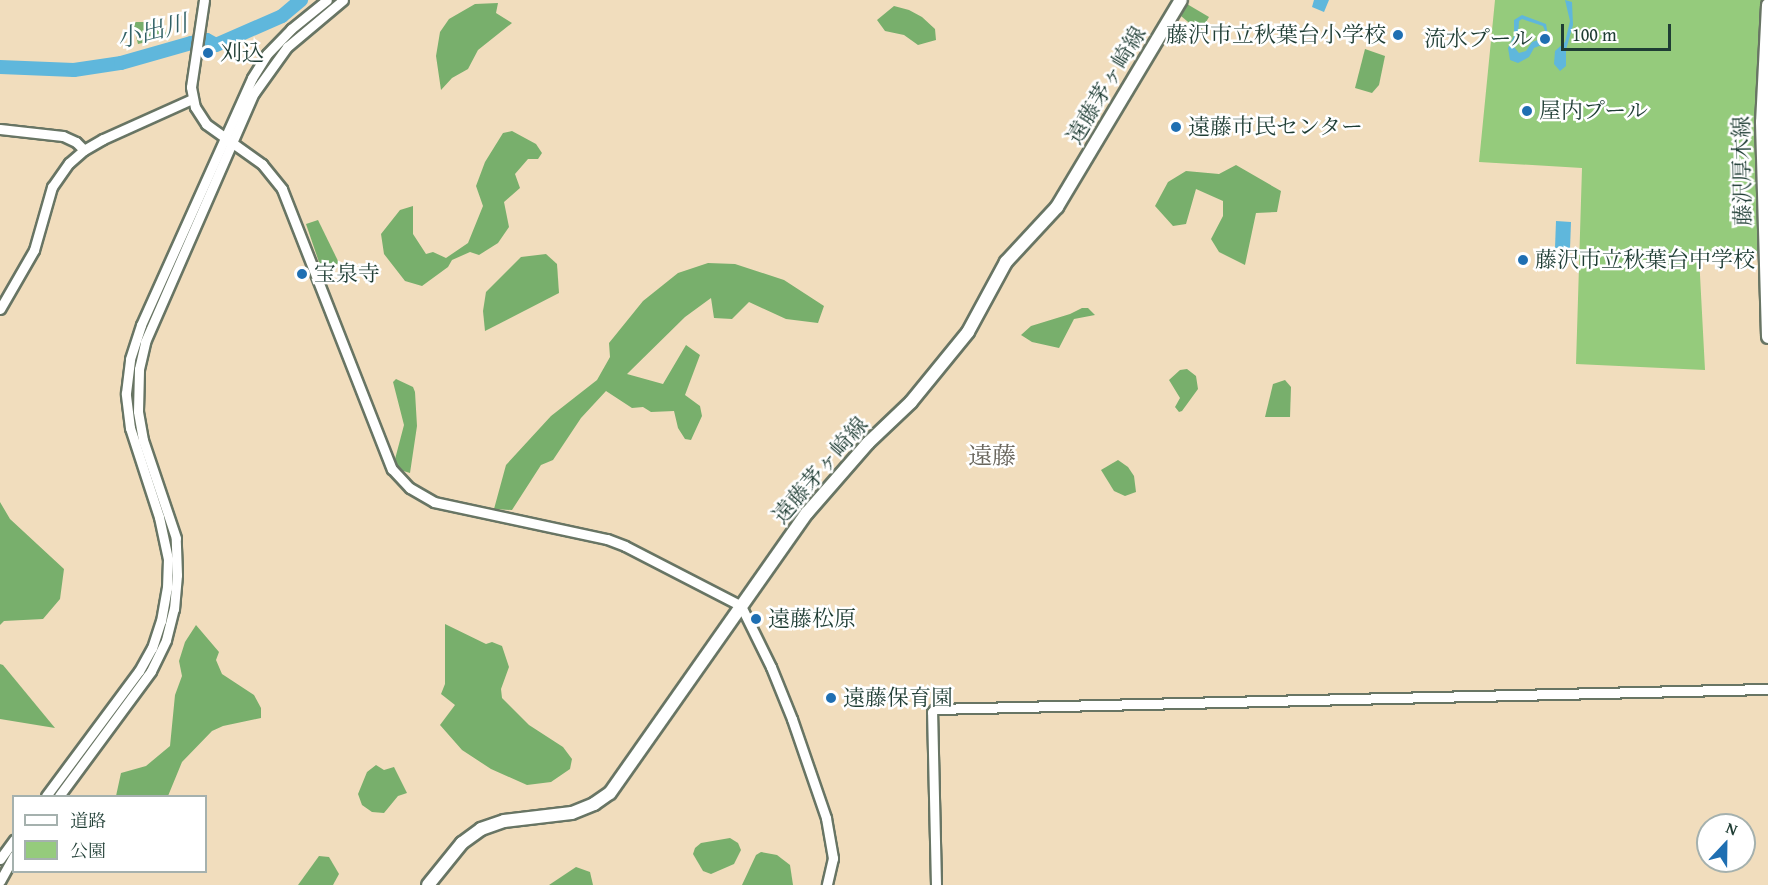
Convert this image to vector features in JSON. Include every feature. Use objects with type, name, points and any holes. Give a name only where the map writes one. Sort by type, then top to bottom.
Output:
[{"type":"main road","name":"遠藤茅ヶ崎線","points":[[428,885],[462,843],[481,829],[504,821],[572,813],[594,804],[610,793],[807,513],[868,443],[911,402],[968,332],[1006,262],[1057,207],[1181,0]]},
{"type":"main road","name":"藤沢厚木線","points":[[1768,5],[1762,109],[1762,184],[1768,337]]},
{"type":"street","points":[[204,0],[191,79],[192,99],[206,124],[233,142],[273,175],[289,202],[384,455],[399,479],[423,496],[447,506],[607,539],[741,606],[789,710],[826,818],[833,858],[827,885]]},
{"type":"street","points":[[47,795],[139,671],[152,648],[161,621],[167,588],[168,559],[159,517],[139,464],[130,428],[126,393],[130,359],[141,325],[224,136],[267,54],[291,29],[327,0]]},
{"type":"street","points":[[60,795],[151,671],[166,640],[174,609],[177,575],[176,538],[143,440],[138,404],[139,369],[156,317],[254,93],[287,47],[343,0]]},
{"type":"street","points":[[0,309],[34,249],[52,187],[62,171],[84,150],[192,99]]},
{"type":"street","points":[[0,129],[63,136],[76,142],[84,150]]},
{"type":"street","points":[[936,885],[932,712],[935,709],[1768,690]]},
{"type":"street","points":[[0,859],[12,843]]},
{"type":"street","points":[[0,881],[12,860]]},
{"type":"green space","points":[[1495,0],[1768,0],[1764,253],[1699,256],[1705,370],[1576,364],[1582,168],[1479,162]]},
{"type":"green space","points":[[498,3],[496,13],[512,23],[478,50],[468,69],[452,78],[441,90],[436,56],[440,32],[449,19],[475,4]]},
{"type":"green space","points":[[1187,4],[1209,17],[1200,32],[1181,16]]},
{"type":"green space","points":[[894,6],[922,17],[935,29],[936,40],[918,45],[904,35],[885,31],[877,20]]},
{"type":"green space","points":[[153,22],[161,26],[169,37],[138,44],[133,24]]},
{"type":"green space","points":[[1365,49],[1385,56],[1379,85],[1372,93],[1355,88]]},
{"type":"green space","points":[[512,131],[536,144],[542,153],[538,159],[528,159],[515,174],[520,188],[504,202],[509,227],[498,243],[479,255],[470,252],[452,260],[448,267],[422,286],[405,281],[384,254],[381,234],[400,210],[413,206],[413,234],[426,254],[433,252],[446,258],[468,243],[483,206],[476,186],[485,162],[503,133]]},
{"type":"green space","points":[[1236,165],[1281,191],[1277,212],[1256,213],[1245,265],[1219,252],[1211,239],[1223,216],[1223,201],[1196,189],[1186,224],[1173,226],[1155,206],[1168,182],[1186,171],[1219,174]]},
{"type":"green space","points":[[318,220],[339,263],[322,271],[306,224]]},
{"type":"green space","points":[[546,254],[557,264],[559,293],[485,331],[483,311],[486,292],[521,257]]},
{"type":"green space","points":[[708,263],[735,264],[784,280],[824,306],[818,323],[786,319],[749,302],[732,319],[714,318],[711,298],[685,317],[627,374],[663,384],[686,345],[700,355],[685,395],[700,406],[702,416],[691,440],[685,439],[678,428],[674,411],[651,412],[643,407],[632,408],[606,391],[581,418],[553,460],[541,465],[512,510],[494,509],[506,465],[551,416],[597,380],[610,357],[609,343],[643,301],[678,273]]},
{"type":"green space","points":[[1082,308],[1088,308],[1095,315],[1074,319],[1059,348],[1032,342],[1021,335],[1031,326]]},
{"type":"green space","points":[[1187,369],[1196,376],[1198,389],[1179,412],[1175,407],[1180,398],[1169,380],[1180,370]]},
{"type":"green space","points":[[396,379],[413,387],[415,392],[417,426],[410,473],[400,470],[394,463],[404,425],[393,382]]},
{"type":"green space","points":[[1285,380],[1291,387],[1290,417],[1265,417],[1273,384]]},
{"type":"green space","points":[[1118,460],[1128,467],[1134,476],[1136,492],[1125,496],[1114,491],[1101,470]]},
{"type":"green space","points":[[0,502],[10,519],[64,569],[60,599],[43,619],[4,621],[0,625]]},
{"type":"green space","points":[[445,624],[486,644],[492,642],[502,646],[509,667],[501,689],[502,698],[529,725],[563,747],[572,759],[570,769],[551,782],[527,785],[491,769],[462,750],[440,725],[455,705],[441,694],[445,684]]},
{"type":"green space","points":[[196,625],[219,652],[216,660],[222,674],[254,695],[261,708],[261,718],[223,726],[212,731],[182,762],[168,795],[116,795],[121,773],[146,766],[170,746],[175,695],[182,676],[179,661],[185,642]]},
{"type":"green space","points":[[0,664],[3,665],[55,728],[0,719]]},
{"type":"green space","points":[[376,765],[384,770],[394,767],[407,793],[398,796],[384,813],[372,812],[362,805],[358,794],[367,772]]},
{"type":"green space","points":[[730,838],[738,843],[741,850],[734,864],[711,874],[703,871],[693,854],[695,848],[701,843]]},
{"type":"green space","points":[[761,852],[777,855],[790,865],[793,885],[742,885],[756,855]]},
{"type":"green space","points":[[319,856],[329,857],[339,874],[333,885],[298,885]]},
{"type":"green space","points":[[576,867],[590,872],[593,885],[549,885]]},
{"type":"water","points":[[1314,0],[1329,0],[1324,12],[1312,7]]},
{"type":"water","points":[[1565,0],[1572,2],[1573,25],[1566,50],[1566,66],[1560,71],[1554,64],[1555,51],[1565,42],[1570,21]]},
{"type":"water","name":"流水プール","points":[[1522,15],[1546,24],[1548,36],[1544,44],[1534,48],[1529,57],[1518,63],[1510,60],[1508,48],[1514,36],[1514,20]],"holes":[[[1522,19],[1543,26],[1546,33],[1544,38],[1532,42],[1526,51],[1519,53],[1514,47],[1518,36],[1519,21]]]},
{"type":"water","points":[[1556,221],[1571,222],[1570,249],[1555,248]]},
{"type":"waterway","name":"小出川","points":[[0,67],[74,70],[121,63],[207,40],[216,45],[282,16],[301,0]]},
{"type":"place","name":"藤沢市立秋葉台小学校","points":[[1398,35]]},
{"type":"place","name":"流水プール","points":[[1545,39]]},
{"type":"place","name":"刈込","points":[[208,53]]},
{"type":"place","name":"屋内プール","points":[[1527,111]]},
{"type":"place","name":"遠藤市民センター","points":[[1176,127]]},
{"type":"place","name":"藤沢市立秋葉台中学校","points":[[1523,260]]},
{"type":"place","name":"宝泉寺","points":[[302,274]]},
{"type":"place","name":"遠藤松原","points":[[756,619]]},
{"type":"place","name":"遠藤保育園","points":[[831,698]]},
{"type":"district","name":"遠藤","points":[[992,456]]}]
